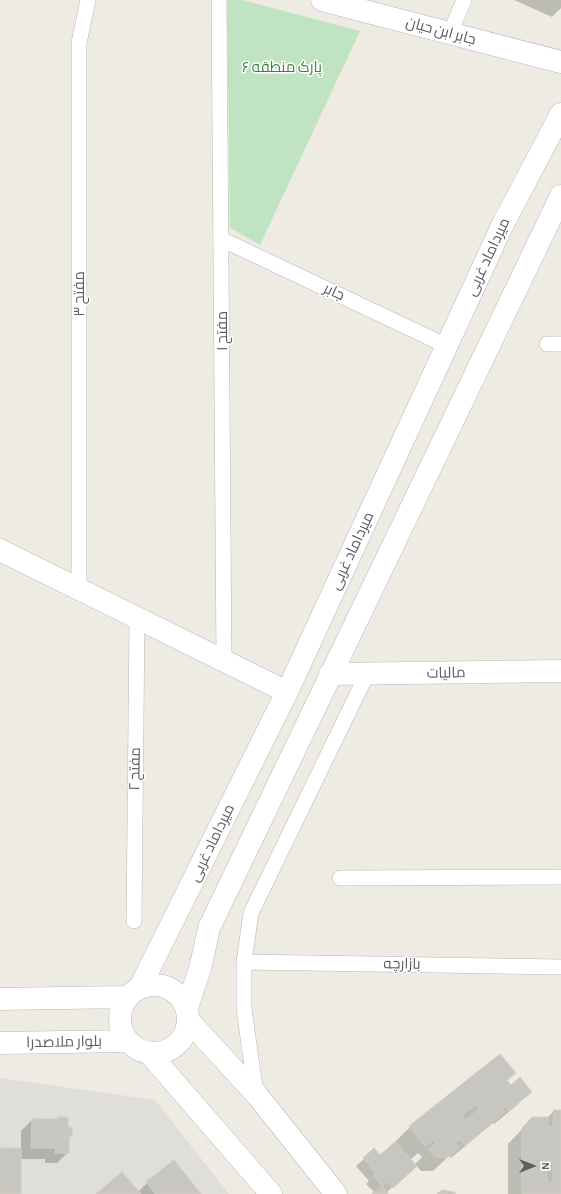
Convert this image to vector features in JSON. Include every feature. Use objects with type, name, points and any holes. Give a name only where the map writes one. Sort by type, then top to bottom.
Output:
[{"type":"street","name":"مفتح ۳","points":[[79,589],[79,43],[88,0]]},
{"type":"street","name":"مفتح ۱","points":[[219,0],[224,661]]},
{"type":"street","name":"جابر ابن حیان","points":[[322,0],[561,62]]},
{"type":"street","points":[[450,33],[464,0]]},
{"type":"street","name":"میرداماد غربی","points":[[134,992],[287,692],[502,226],[561,114]]},
{"type":"street","points":[[149,1053],[160,1052],[171,1048],[180,1041],[186,1031],[187,1014],[201,965],[209,928],[561,196]]},
{"type":"street","name":"جابر","points":[[221,239],[447,346]]},
{"type":"street","points":[[0,550],[287,692]]},
{"type":"street","name":"مفتح ۲","points":[[134,921],[137,618]]},
{"type":"street","name":"مالیات","points":[[330,674],[561,671]]},
{"type":"street","points":[[257,1095],[244,1009],[244,962],[251,913],[367,674]]},
{"type":"street","points":[[340,878],[561,877]]},
{"type":"street","name":"بازارچه","points":[[244,962],[561,967]]},
{"type":"street","points":[[0,999],[134,992],[158,984],[176,992],[182,999],[187,1014],[257,1095],[336,1194]]},
{"type":"street","points":[[134,992],[122,1008],[120,1019],[122,1031],[128,1041],[149,1053],[271,1194]]},
{"type":"street","name":"بلوار ملاصدرا","points":[[0,1043],[128,1041]]},
{"type":"shaded area","points":[[0,1078],[155,1100],[229,1194],[0,1194]]},
{"type":"green space","name":"پارک منطقه ۶","points":[[227,0],[242,0],[360,31],[260,245],[230,228]]},
{"type":"building","points":[[500,1054],[516,1073],[507,1080],[511,1085],[520,1077],[532,1092],[508,1111],[504,1106],[502,1108],[505,1112],[465,1145],[460,1139],[455,1143],[459,1148],[448,1157],[435,1157],[428,1149],[436,1143],[433,1140],[425,1146],[409,1126]],"holes":[[[476,1104],[480,1109],[465,1121],[462,1115]]]},
{"type":"building","points":[[554,1110],[561,1110],[561,1194],[522,1194],[522,1128],[532,1117],[548,1117],[548,1127],[553,1127]],"holes":[[[546,1164],[553,1164],[553,1182],[547,1182]]]},
{"type":"building","points":[[58,1117],[68,1117],[68,1127],[72,1128],[72,1136],[69,1136],[69,1153],[55,1153],[56,1148],[31,1148],[32,1119],[58,1119]]},
{"type":"building","points":[[395,1142],[417,1166],[393,1188],[387,1181],[382,1186],[373,1176],[376,1173],[363,1158],[374,1148],[380,1155]]},
{"type":"building","points":[[0,1148],[21,1148],[21,1194],[0,1194]]},
{"type":"building","points":[[174,1160],[201,1194],[155,1194],[146,1182]]},
{"type":"building","points":[[122,1172],[141,1194],[96,1194]]},
{"type":"building","points":[[382,1186],[388,1194],[372,1194]]},
{"type":"building","points":[[442,1190],[454,1192],[456,1194],[437,1194]]}]
